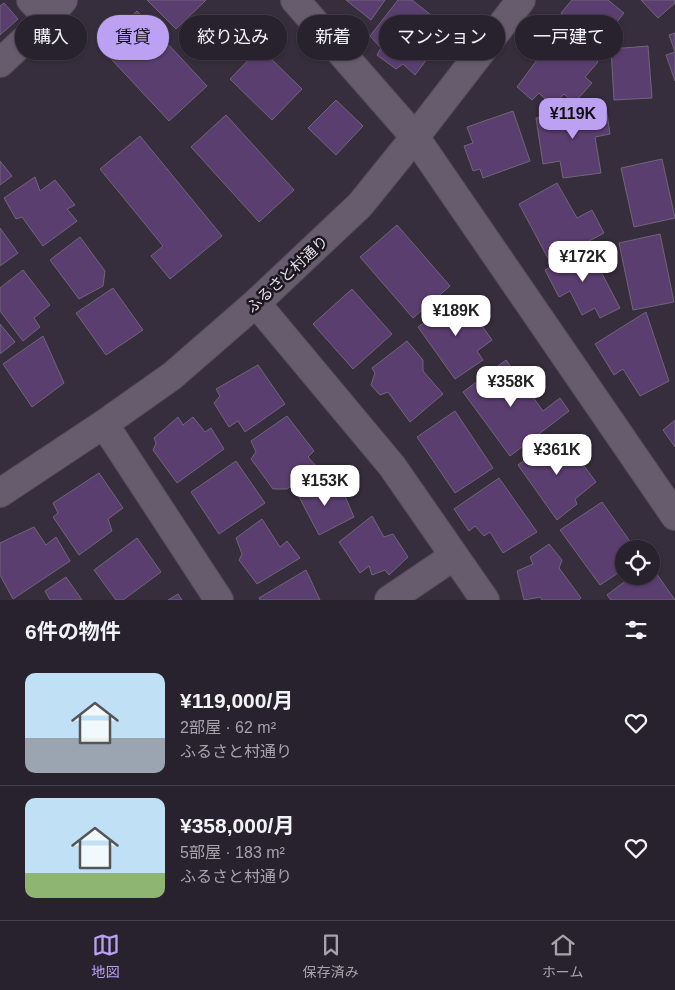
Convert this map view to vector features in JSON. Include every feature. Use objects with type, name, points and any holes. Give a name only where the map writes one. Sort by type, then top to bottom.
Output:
[{"type":"street","points":[[296,0],[415,137],[675,516]]},
{"type":"street","name":"ふるさと村通り","points":[[0,493],[172,376],[256,303],[360,205],[521,0]]},
{"type":"street","points":[[0,63],[47,6]]},
{"type":"street","points":[[256,303],[392,466],[485,600]]},
{"type":"street","points":[[104,424],[219,600]]},
{"type":"street","points":[[389,600],[454,556]]},
{"type":"building","points":[[147,0],[206,0],[190,15],[179,15],[179,26],[176,29],[169,22],[169,15],[162,15]]},
{"type":"building","points":[[346,0],[385,0],[371,20],[369,15],[365,15]]},
{"type":"building","points":[[398,0],[412,0],[431,15],[386,15]]},
{"type":"building","points":[[572,0],[608,0],[624,13],[622,15],[563,15],[561,13]]},
{"type":"building","points":[[641,0],[674,0],[675,3],[658,18]]},
{"type":"building","points":[[4,3],[15,16],[15,22],[0,35],[0,6]]},
{"type":"building","points":[[137,11],[141,15],[133,15]]},
{"type":"building","points":[[379,24],[379,46],[370,36]]},
{"type":"building","points":[[675,33],[675,52],[669,35]]},
{"type":"building","points":[[169,45],[179,56],[179,60],[183,60],[207,86],[169,121],[112,60],[169,60]]},
{"type":"building","points":[[648,46],[652,98],[614,100],[612,60],[623,60],[623,48]]},
{"type":"building","points":[[675,52],[675,81],[666,55]]},
{"type":"building","points":[[248,60],[272,60],[302,89],[272,120],[230,79]]},
{"type":"building","points":[[384,60],[426,60],[415,75],[403,64],[396,69]]},
{"type":"building","points":[[537,60],[596,60],[598,62],[585,77],[592,83],[574,103],[564,94],[553,106],[539,93],[532,100],[517,87]]},
{"type":"building","points":[[336,100],[363,126],[336,155],[308,128]]},
{"type":"building","points":[[606,107],[610,134],[595,137],[601,173],[563,178],[560,161],[543,164],[536,118]]},
{"type":"building","points":[[513,111],[530,161],[483,178],[480,169],[473,171],[464,146],[473,143],[467,127]]},
{"type":"building","points":[[226,115],[294,190],[259,222],[191,147]]},
{"type":"building","points":[[140,136],[222,236],[170,279],[151,256],[163,246],[100,169]]},
{"type":"building","points":[[662,159],[675,218],[634,227],[621,168]]},
{"type":"building","points":[[0,161],[12,176],[0,185]]},
{"type":"building","points":[[35,177],[40,191],[55,180],[75,205],[67,209],[77,221],[43,246],[22,217],[16,219],[4,198]]},
{"type":"building","points":[[557,183],[577,218],[592,210],[604,233],[550,262],[519,204]]},
{"type":"building","points":[[397,225],[450,286],[413,318],[360,257]]},
{"type":"building","points":[[0,228],[18,253],[0,266]]},
{"type":"building","points":[[660,234],[674,302],[633,310],[619,243]]},
{"type":"building","points":[[80,237],[105,271],[103,286],[79,299],[50,260]]},
{"type":"building","points":[[588,247],[620,308],[600,318],[595,308],[582,315],[570,291],[559,297],[545,270]]},
{"type":"building","points":[[23,270],[50,305],[34,318],[40,327],[23,341],[0,311],[0,288]]},
{"type":"building","points":[[113,288],[143,330],[106,355],[76,313]]},
{"type":"building","points":[[352,289],[392,334],[353,369],[313,324]]},
{"type":"building","points":[[461,296],[492,340],[477,351],[483,360],[455,379],[418,327]]},
{"type":"building","points":[[646,312],[669,381],[640,396],[623,369],[614,375],[595,344]]},
{"type":"building","points":[[0,324],[15,342],[0,354]]},
{"type":"building","points":[[43,336],[64,383],[32,407],[3,364]]},
{"type":"building","points":[[407,341],[423,360],[423,371],[443,394],[410,422],[388,392],[380,395],[371,385],[375,373],[372,368]]},
{"type":"building","points":[[506,360],[543,411],[560,398],[569,411],[510,456],[463,392]]},
{"type":"building","points":[[258,365],[285,404],[245,432],[238,421],[229,427],[214,403],[220,396],[216,389]]},
{"type":"building","points":[[455,411],[493,468],[455,493],[417,437]]},
{"type":"building","points":[[287,416],[314,451],[308,457],[317,467],[287,489],[273,489],[251,459],[256,452],[251,441]]},
{"type":"building","points":[[178,417],[183,425],[193,417],[205,432],[211,428],[224,449],[177,483],[153,450],[156,443],[154,438]]},
{"type":"building","points":[[675,420],[675,447],[663,430]]},
{"type":"building","points":[[560,434],[596,482],[575,499],[577,504],[557,520],[518,465]]},
{"type":"building","points":[[236,461],[265,503],[219,534],[191,492]]},
{"type":"building","points":[[99,473],[123,508],[108,519],[112,531],[79,555],[53,517],[58,513],[53,503]]},
{"type":"building","points":[[499,478],[537,532],[503,553],[490,532],[484,536],[475,526],[469,531],[454,509]]},
{"type":"building","points":[[319,481],[325,493],[341,487],[354,517],[319,535],[297,493]]},
{"type":"building","points":[[602,502],[629,540],[615,540],[615,575],[600,585],[560,530]]},
{"type":"building","points":[[372,516],[384,537],[393,534],[408,557],[389,575],[385,570],[372,575],[369,566],[360,573],[339,542]]},
{"type":"building","points":[[262,519],[280,547],[287,541],[300,558],[257,584],[239,560],[242,554],[236,538]]},
{"type":"building","points":[[34,527],[46,545],[56,537],[70,561],[13,599],[0,575],[0,543]]},
{"type":"building","points":[[137,538],[161,572],[123,600],[116,600],[94,570]]},
{"type":"building","points":[[549,544],[562,560],[559,568],[581,598],[579,600],[542,600],[540,597],[524,600],[517,571],[533,564],[530,557]]},
{"type":"building","points":[[306,570],[320,600],[260,600],[259,598]]},
{"type":"building","points":[[66,577],[82,600],[50,600],[45,591]]},
{"type":"building","points":[[660,579],[675,600],[611,600],[607,595],[620,585],[660,585]]},
{"type":"building","points":[[178,594],[182,600],[168,600]]}]
